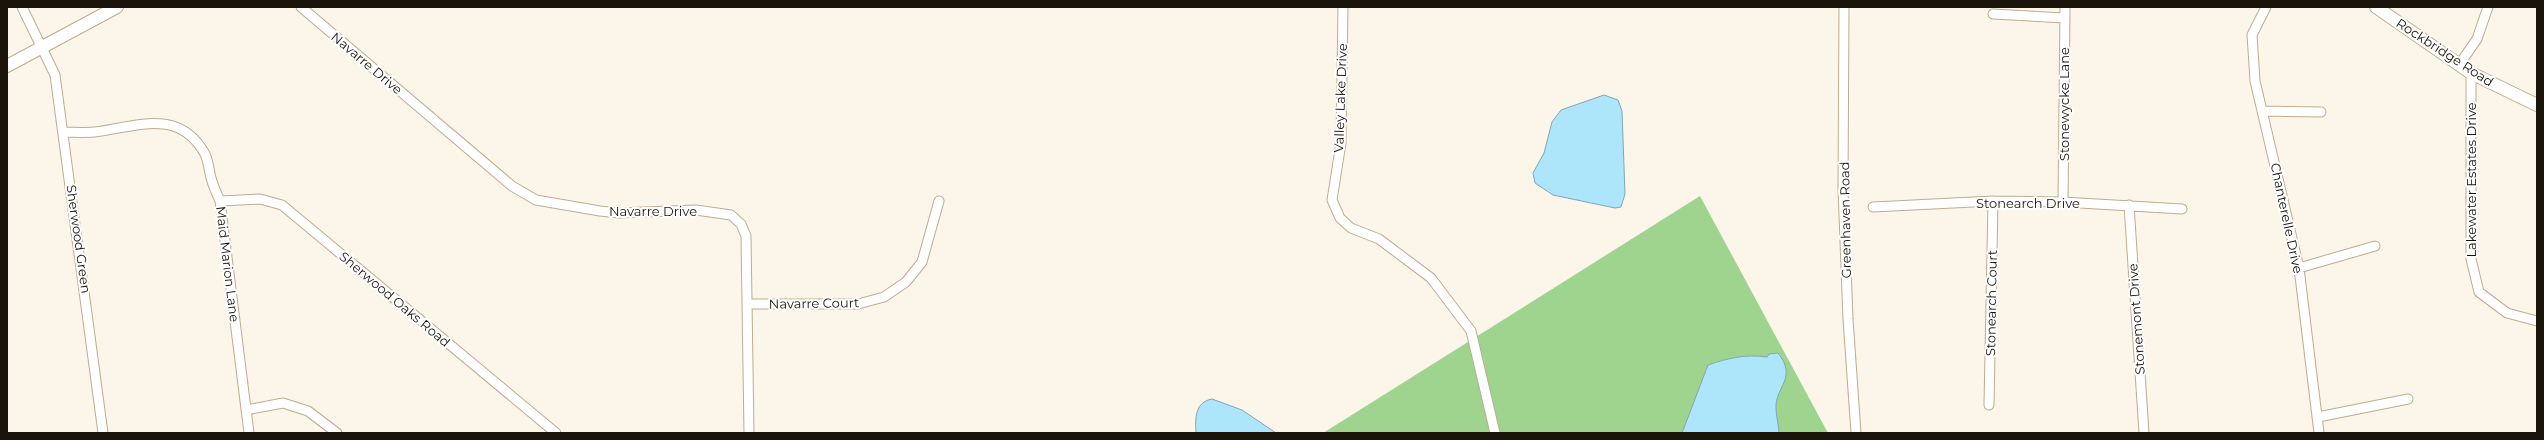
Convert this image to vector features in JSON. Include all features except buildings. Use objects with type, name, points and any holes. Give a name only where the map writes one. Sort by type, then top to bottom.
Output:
[{"type":"main road","points":[[7,66],[117,7]]},
{"type":"main road","name":"Rockbridge Road","points":[[2376,7],[2471,73],[2537,106]]},
{"type":"street","name":"Sherwood Green","points":[[22,7],[55,75],[64,132],[103,433]]},
{"type":"street","name":"Navarre Drive","points":[[302,7],[512,186],[536,200],[613,212],[696,210],[731,215],[741,224],[746,236],[749,433]]},
{"type":"street","name":"Valley Lake Drive","points":[[1343,7],[1341,143],[1332,200],[1340,218],[1350,228],[1379,239],[1431,278],[1471,331],[1495,433]]},
{"type":"street","name":"Greenhaven Road","points":[[1844,7],[1843,189],[1848,319],[1856,433]]},
{"type":"street","name":"Stonewycke Lane","points":[[2063,202],[2065,7]]},
{"type":"street","name":"Chanterelle Drive","points":[[2266,7],[2252,35],[2255,81],[2299,268],[2319,433]]},
{"type":"street","points":[[2460,65],[2477,39],[2488,7]]},
{"type":"street","points":[[1993,14],[2064,18]]},
{"type":"street","name":"Lakewater Estates Drive","points":[[2471,73],[2471,260],[2479,292],[2507,313],[2537,321]]},
{"type":"street","points":[[2263,111],[2321,112]]},
{"type":"street","name":"Maid Marion Lane","points":[[64,132],[95,132],[148,122],[174,126],[196,141],[206,155],[212,181],[220,201],[248,433]]},
{"type":"street","name":"Sherwood Oaks Road","points":[[220,201],[260,199],[282,205],[556,433]]},
{"type":"street","name":"Navarre Court","points":[[746,304],[858,304],[884,296],[906,282],[922,262],[939,201]]},
{"type":"street","name":"Stonearch Drive","points":[[1873,207],[1993,201],[2063,202],[2182,209]]},
{"type":"street","name":"Stonearch Court","points":[[1989,405],[1993,201]]},
{"type":"street","name":"Stonemont Drive","points":[[2129,205],[2144,433]]},
{"type":"street","points":[[2299,268],[2375,246]]},
{"type":"street","points":[[2318,417],[2408,399]]},
{"type":"street","points":[[246,410],[282,403],[308,411],[337,433]]},
{"type":"green space","points":[[1700,196],[1828,433],[1323,433]]},
{"type":"water","points":[[1604,95],[1618,100],[1622,111],[1625,194],[1621,207],[1615,208],[1553,195],[1535,183],[1533,173],[1544,153],[1552,122],[1561,110]]},
{"type":"water","points":[[1778,353],[1784,362],[1786,369],[1786,376],[1777,401],[1776,411],[1779,433],[1682,433],[1708,365],[1737,357],[1767,357],[1769,354]]},
{"type":"water","points":[[1212,399],[1242,410],[1276,433],[1196,433],[1196,416],[1199,407],[1202,403]]}]
